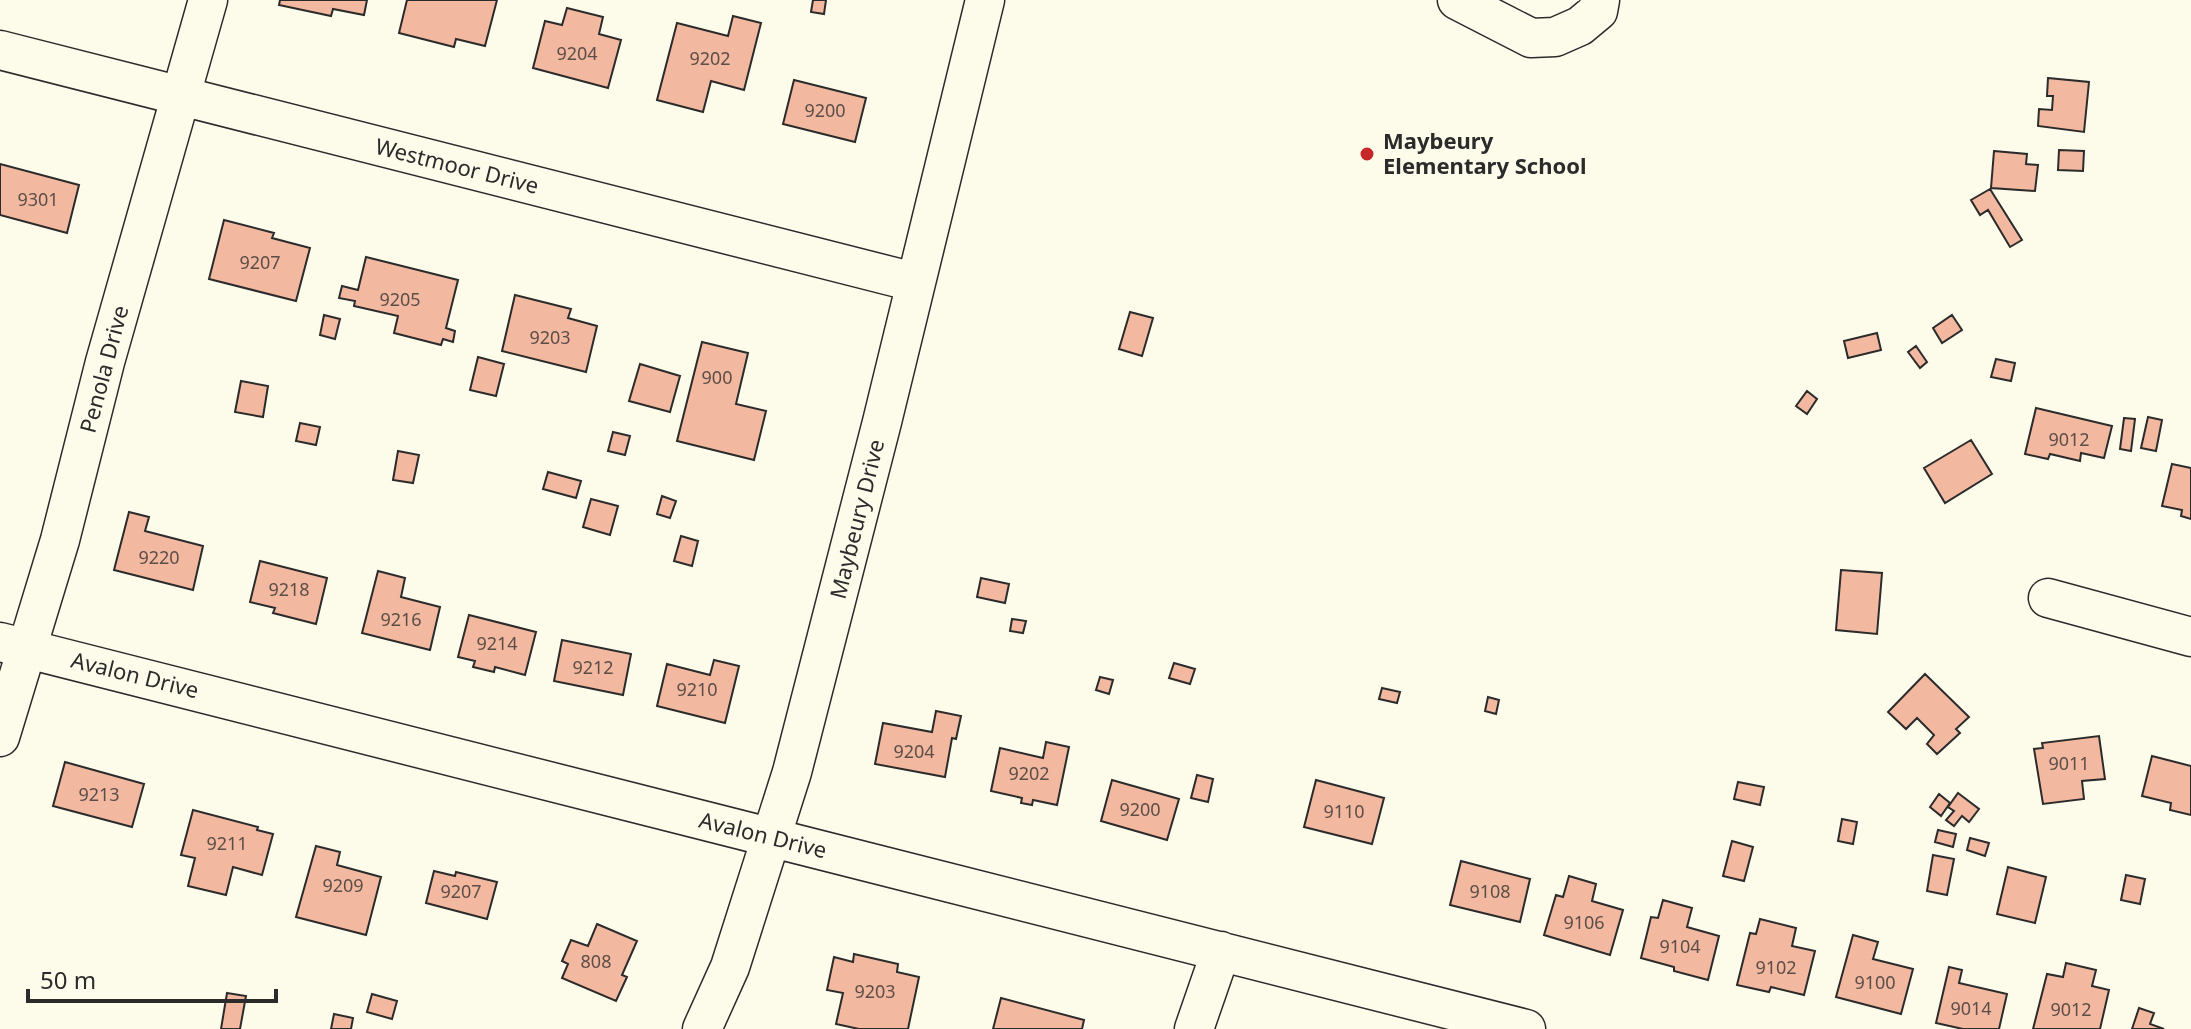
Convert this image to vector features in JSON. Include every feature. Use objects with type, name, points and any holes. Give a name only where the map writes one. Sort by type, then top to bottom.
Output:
[{"type":"street","name":"Penola Drive","points":[[0,737],[14,645],[60,540],[105,362],[208,0]]},
{"type":"street","name":"Maybeury Drive","points":[[702,1029],[730,967],[792,772],[882,422],[985,0]]},
{"type":"street","points":[[1457,0],[1531,38],[1555,37],[1580,26],[1598,11],[1600,0]]},
{"type":"street","name":"Westmoor Drive","points":[[0,50],[914,282]]},
{"type":"street","points":[[2048,598],[2191,637]]},
{"type":"street","name":"Avalon Drive","points":[[14,645],[1526,1029]]},
{"type":"street","points":[[1194,1029],[1221,951]]},
{"type":"building","points":[[280,0],[367,0],[364,15],[333,9],[331,16],[279,5]]},
{"type":"building","points":[[407,0],[497,0],[485,46],[456,39],[454,47],[399,33]]},
{"type":"building","points":[[813,0],[826,0],[824,14],[811,12]]},
{"type":"building","points":[[567,8],[603,17],[599,34],[621,40],[608,88],[533,68],[545,21],[562,25]]},
{"type":"building","points":[[733,16],[761,23],[744,90],[711,81],[703,112],[657,100],[677,23],[728,36]]},
{"type":"building","points":[[2048,78],[2089,82],[2084,132],[2038,126],[2039,109],[2052,110],[2053,96],[2047,96]]},
{"type":"building","points":[[794,80],[866,98],[855,142],[783,124]]},
{"type":"building","points":[[2059,150],[2084,151],[2083,171],[2058,170]]},
{"type":"building","points":[[1994,151],[2027,154],[2026,164],[2038,165],[2035,191],[1991,188]]},
{"type":"building","points":[[0,164],[79,185],[67,233],[0,215]]},
{"type":"building","points":[[1990,189],[2022,240],[2010,247],[1988,210],[1980,215],[1971,200]]},
{"type":"building","points":[[224,220],[274,233],[272,238],[310,248],[296,301],[209,279]]},
{"type":"building","points":[[366,257],[458,280],[446,328],[455,331],[453,342],[443,339],[441,345],[394,333],[398,316],[354,306],[355,301],[339,298],[342,286],[358,290]]},
{"type":"building","points":[[515,295],[571,309],[568,318],[597,326],[586,372],[502,351]]},
{"type":"building","points":[[1130,312],[1153,318],[1142,356],[1119,349]]},
{"type":"building","points":[[324,315],[340,319],[335,339],[320,335]]},
{"type":"building","points":[[1952,315],[1962,330],[1942,343],[1933,328]]},
{"type":"building","points":[[1877,333],[1881,350],[1848,358],[1844,341]]},
{"type":"building","points":[[702,342],[748,353],[736,404],[766,411],[754,460],[677,441]]},
{"type":"building","points":[[1916,346],[1927,362],[1920,368],[1908,352]]},
{"type":"building","points":[[478,357],[504,364],[496,396],[470,390]]},
{"type":"building","points":[[1996,359],[2015,363],[2011,381],[1991,377]]},
{"type":"building","points":[[640,364],[680,376],[670,412],[629,401]]},
{"type":"building","points":[[241,381],[268,386],[263,417],[235,412]]},
{"type":"building","points":[[1807,391],[1817,399],[1807,414],[1796,406]]},
{"type":"building","points":[[2036,408],[2112,426],[2104,458],[2081,453],[2080,461],[2050,454],[2048,459],[2025,454]]},
{"type":"building","points":[[2148,417],[2162,420],[2156,451],[2141,448]]},
{"type":"building","points":[[2124,418],[2135,419],[2131,451],[2120,449]]},
{"type":"building","points":[[300,423],[320,427],[316,445],[296,441]]},
{"type":"building","points":[[613,432],[630,436],[625,455],[608,451]]},
{"type":"building","points":[[1971,440],[1992,474],[1945,503],[1924,468]]},
{"type":"building","points":[[398,451],[419,455],[413,483],[393,480]]},
{"type":"building","points":[[2172,464],[2191,468],[2191,519],[2181,516],[2182,510],[2162,506]]},
{"type":"building","points":[[548,472],[581,481],[576,498],[543,489]]},
{"type":"building","points":[[662,496],[676,501],[670,518],[657,514]]},
{"type":"building","points":[[591,499],[618,506],[610,535],[583,527]]},
{"type":"building","points":[[129,512],[149,517],[145,531],[203,546],[193,590],[114,570]]},
{"type":"building","points":[[681,536],[698,541],[692,566],[674,561]]},
{"type":"building","points":[[260,561],[327,578],[316,624],[273,613],[275,608],[250,602]]},
{"type":"building","points":[[1841,570],[1882,573],[1877,634],[1836,630]]},
{"type":"building","points":[[378,571],[405,578],[401,597],[440,607],[430,650],[362,633]]},
{"type":"building","points":[[981,578],[1009,584],[1005,603],[977,597]]},
{"type":"building","points":[[469,615],[536,632],[525,675],[495,667],[494,672],[473,667],[475,661],[458,657]]},
{"type":"building","points":[[1012,619],[1026,621],[1023,633],[1010,631]]},
{"type":"building","points":[[562,640],[631,654],[623,695],[554,681]]},
{"type":"building","points":[[714,660],[739,666],[725,723],[657,706],[667,664],[710,675]]},
{"type":"building","points":[[1174,663],[1195,669],[1190,684],[1169,678]]},
{"type":"building","points":[[1925,674],[1969,717],[1956,729],[1960,733],[1937,754],[1927,744],[1934,735],[1917,718],[1906,729],[1888,712]]},
{"type":"building","points":[[1100,677],[1113,680],[1109,694],[1096,690]]},
{"type":"building","points":[[1382,688],[1400,692],[1397,703],[1379,699]]},
{"type":"building","points":[[1488,697],[1499,700],[1496,714],[1485,711]]},
{"type":"building","points":[[936,711],[961,716],[956,739],[952,738],[945,777],[875,764],[883,723],[932,732]]},
{"type":"building","points":[[2099,736],[2105,779],[2082,781],[2084,799],[2043,804],[2034,749],[2043,748],[2042,743]]},
{"type":"building","points":[[1046,742],[1069,747],[1057,805],[1033,800],[1032,805],[1021,803],[1022,798],[991,791],[1000,748],[1043,758]]},
{"type":"building","points":[[2152,756],[2191,766],[2191,815],[2170,810],[2171,803],[2142,796]]},
{"type":"building","points":[[65,762],[144,784],[132,827],[53,806]]},
{"type":"building","points":[[1197,775],[1213,779],[1208,802],[1191,798]]},
{"type":"building","points":[[1112,780],[1179,799],[1167,840],[1101,821]]},
{"type":"building","points":[[1316,780],[1384,798],[1372,844],[1304,827]]},
{"type":"building","points":[[1738,782],[1764,787],[1760,805],[1734,799]]},
{"type":"building","points":[[1958,793],[1979,809],[1969,822],[1962,816],[1954,826],[1946,820],[1954,811],[1948,807]]},
{"type":"building","points":[[1939,794],[1950,803],[1941,816],[1930,807]]},
{"type":"building","points":[[193,810],[273,834],[262,875],[233,867],[226,895],[188,886],[195,858],[181,855]]},
{"type":"building","points":[[1842,819],[1857,822],[1853,844],[1838,841]]},
{"type":"building","points":[[1938,830],[1956,834],[1953,847],[1935,842]]},
{"type":"building","points":[[1970,838],[1989,843],[1985,856],[1967,850]]},
{"type":"building","points":[[1732,841],[1753,847],[1744,881],[1723,876]]},
{"type":"building","points":[[316,846],[340,852],[337,865],[381,877],[366,935],[296,917]]},
{"type":"building","points":[[1933,855],[1954,859],[1947,895],[1927,891]]},
{"type":"building","points":[[1461,861],[1530,879],[1520,922],[1450,905]]},
{"type":"building","points":[[2008,867],[2046,877],[2035,923],[1997,914]]},
{"type":"building","points":[[434,871],[455,876],[456,872],[497,882],[487,919],[426,903]]},
{"type":"building","points":[[2126,875],[2145,879],[2140,904],[2121,900]]},
{"type":"building","points":[[1569,876],[1596,884],[1592,901],[1623,910],[1610,955],[1544,935],[1556,895],[1563,897]]},
{"type":"building","points":[[1663,900],[1692,908],[1687,927],[1719,936],[1708,980],[1641,958],[1651,917],[1658,918]]},
{"type":"building","points":[[1760,919],[1796,928],[1792,946],[1815,951],[1804,995],[1771,987],[1769,992],[1737,985],[1750,933],[1756,934]]},
{"type":"building","points":[[597,924],[637,941],[622,975],[627,977],[616,1001],[562,978],[568,964],[562,961],[571,940],[588,946]]},
{"type":"building","points":[[1853,935],[1878,942],[1873,959],[1913,969],[1901,1014],[1836,997]]},
{"type":"building","points":[[854,954],[898,964],[897,972],[919,977],[908,1029],[859,1029],[836,1024],[843,993],[827,990],[834,957],[853,962]]},
{"type":"building","points":[[2066,963],[2096,970],[2092,986],[2109,990],[2100,1029],[2033,1029],[2047,974],[2063,977]]},
{"type":"building","points":[[1949,967],[1962,970],[1959,983],[2007,994],[1999,1029],[1963,1029],[1936,1023]]},
{"type":"building","points":[[227,993],[246,996],[240,1029],[221,1029]]},
{"type":"building","points":[[372,994],[397,1001],[392,1019],[367,1012]]},
{"type":"building","points":[[1001,998],[1084,1020],[1082,1029],[993,1029]]},
{"type":"building","points":[[2139,1008],[2154,1013],[2150,1024],[2164,1029],[2132,1029]]},
{"type":"building","points":[[334,1014],[353,1018],[351,1029],[331,1029]]},
{"type":"place","name":"Maybeury Elementary School","points":[[1367,154]]}]
